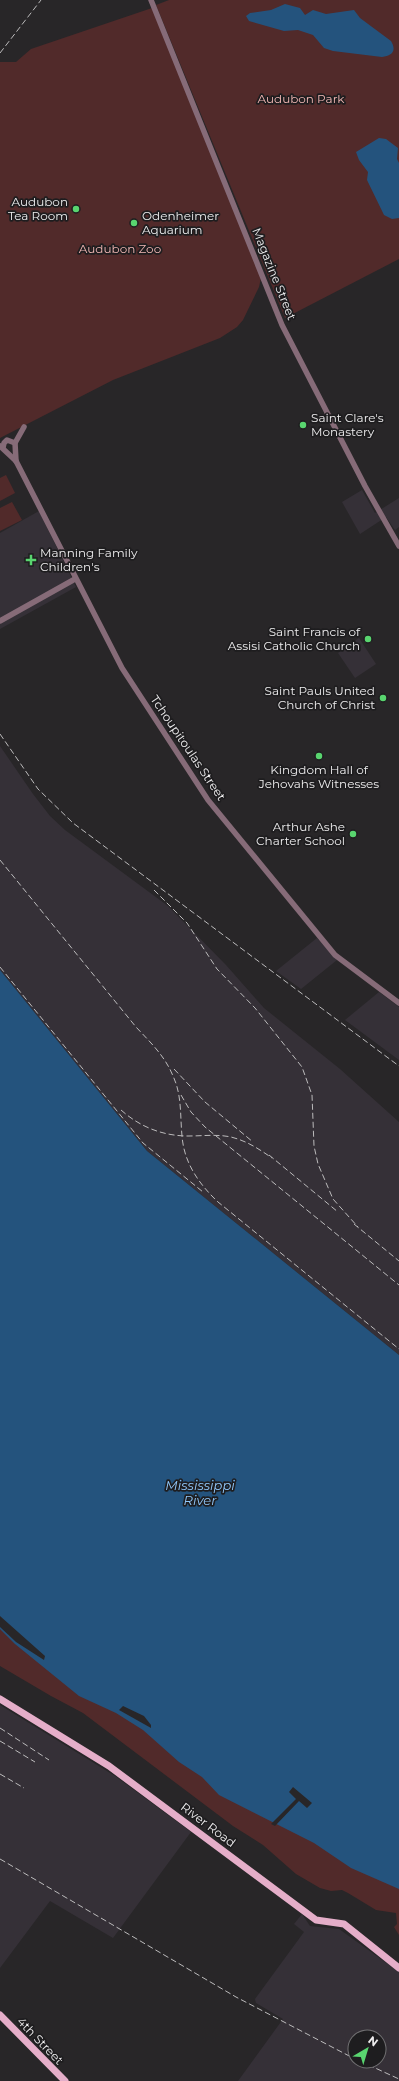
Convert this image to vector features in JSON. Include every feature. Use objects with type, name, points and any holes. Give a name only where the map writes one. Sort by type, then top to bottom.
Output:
[{"type":"main road","name":"River Road","points":[[0,1699],[109,1766],[316,1920],[322,1923],[344,1924],[399,1968]]},
{"type":"main road","name":"4th Street","points":[[0,2015],[65,2081]]},
{"type":"street","name":"Magazine Street","points":[[151,0],[282,325],[368,493],[399,546]]},
{"type":"street","points":[[1,447],[7,440],[15,443],[24,427]]},
{"type":"street","name":"Tchoupitoulas Street","points":[[15,443],[16,461]]},
{"type":"street","name":"Tchoupitoulas Street","points":[[1,447],[16,461],[122,668],[208,800],[336,956],[399,1003]]},
{"type":"street","points":[[0,621],[76,579]]},
{"type":"shaded area","points":[[362,490],[375,513],[399,498],[399,527],[395,530],[386,517],[360,534],[342,502]]},
{"type":"shaded area","name":"Manning Family Children's","points":[[39,511],[76,587],[0,629],[0,533]]},
{"type":"shaded area","points":[[359,638],[376,664],[355,678],[338,653]]},
{"type":"shaded area","points":[[0,746],[50,816],[65,830],[168,906],[226,965],[264,1008],[340,1069],[399,1122],[399,1355],[147,1151],[0,970]]},
{"type":"shaded area","points":[[317,938],[337,960],[301,989],[276,971]]},
{"type":"shaded area","points":[[379,992],[399,1007],[399,1060],[345,1020]]},
{"type":"shaded area","points":[[0,1705],[115,1776],[191,1832],[113,1938],[50,1901],[0,1968]]},
{"type":"shaded area","points":[[302,1914],[310,1926],[339,1929],[399,1972],[399,2081],[238,2081],[283,2019],[256,2003],[255,1999],[304,1932],[294,1924]]},
{"type":"green space","name":"Audubon Park","points":[[169,0],[399,0],[399,259],[285,318],[156,5]]},
{"type":"green space","name":"Audubon Zoo","points":[[152,8],[261,278],[259,287],[243,320],[237,327],[220,338],[113,380],[0,438],[0,62],[16,62],[31,49]]},
{"type":"green space","points":[[6,475],[15,493],[0,501],[0,478]]},
{"type":"green space","points":[[12,502],[22,520],[0,531],[0,508]]},
{"type":"green space","points":[[0,1618],[399,1885],[399,1935],[394,1927],[397,1924],[396,1913],[376,1910],[342,1890],[331,1891],[320,1888],[296,1874],[263,1845],[233,1826],[83,1713],[0,1666]]},
{"type":"water","points":[[285,4],[300,8],[305,15],[313,10],[326,14],[354,10],[360,18],[391,41],[394,48],[391,54],[382,57],[333,51],[324,48],[313,35],[298,30],[284,31],[249,21],[246,16],[250,13],[271,10]]},
{"type":"water","points":[[379,138],[386,139],[398,148],[399,218],[392,219],[384,215],[367,180],[368,172],[359,160],[356,152]]},
{"type":"water","name":"Mississippi River","points":[[0,970],[147,1151],[399,1355],[399,1889],[351,1868],[314,1843],[219,1795],[202,1777],[179,1762],[143,1730],[116,1713],[79,1696],[15,1644],[0,1629]]},
{"type":"pier","points":[[0,1616],[45,1656],[44,1660],[16,1642],[0,1627]]},
{"type":"pier","points":[[123,1706],[144,1716],[151,1725],[151,1728],[119,1710]]},
{"type":"pier","points":[[293,1787],[312,1803],[307,1808],[299,1801],[275,1826],[271,1824],[296,1799],[289,1792]]},
{"type":"railway","points":[[0,53],[41,0]]},
{"type":"railway","points":[[0,734],[38,789],[73,823],[399,1066]]},
{"type":"railway","points":[[0,860],[166,1062],[178,1090],[183,1146],[189,1164],[205,1188],[218,1202],[399,1349]]},
{"type":"railway","points":[[154,890],[187,923],[217,969],[255,1008],[302,1067],[312,1095],[314,1146],[318,1164],[333,1199],[358,1227]]},
{"type":"railway","points":[[0,967],[143,1143],[203,1192]]},
{"type":"railway","points":[[174,1069],[205,1102],[253,1142]]},
{"type":"railway","points":[[181,1095],[191,1112],[205,1127],[399,1285]]},
{"type":"railway","points":[[121,1110],[144,1126],[161,1132],[179,1136],[215,1135],[231,1137],[258,1148],[272,1158]]},
{"type":"railway","points":[[269,1155],[338,1212]]},
{"type":"railway","points":[[354,1224],[399,1261]]},
{"type":"railway","points":[[0,1728],[49,1760]]},
{"type":"railway","points":[[0,1741],[35,1762]]},
{"type":"railway","points":[[0,1774],[24,1788]]},
{"type":"railway","points":[[0,1859],[236,1997],[347,2055]]},
{"type":"railway","points":[[377,2069],[399,2079]]},
{"type":"place","name":"Audubon Tea Room","points":[[76,209]]},
{"type":"place","name":"Odenheimer Aquarium","points":[[134,223]]},
{"type":"place","name":"Saint Clare's Monastery","points":[[303,425]]},
{"type":"place","name":"Manning Family Children's","points":[[31,560]]},
{"type":"place","name":"Saint Francis of Assisi Catholic Church","points":[[368,639]]},
{"type":"place","name":"Saint Pauls United Church of Christ","points":[[383,698]]},
{"type":"place","name":"Kingdom Hall of Jehovahs Witnesses","points":[[319,756]]},
{"type":"place","name":"Arthur Ashe Charter School","points":[[353,834]]}]
